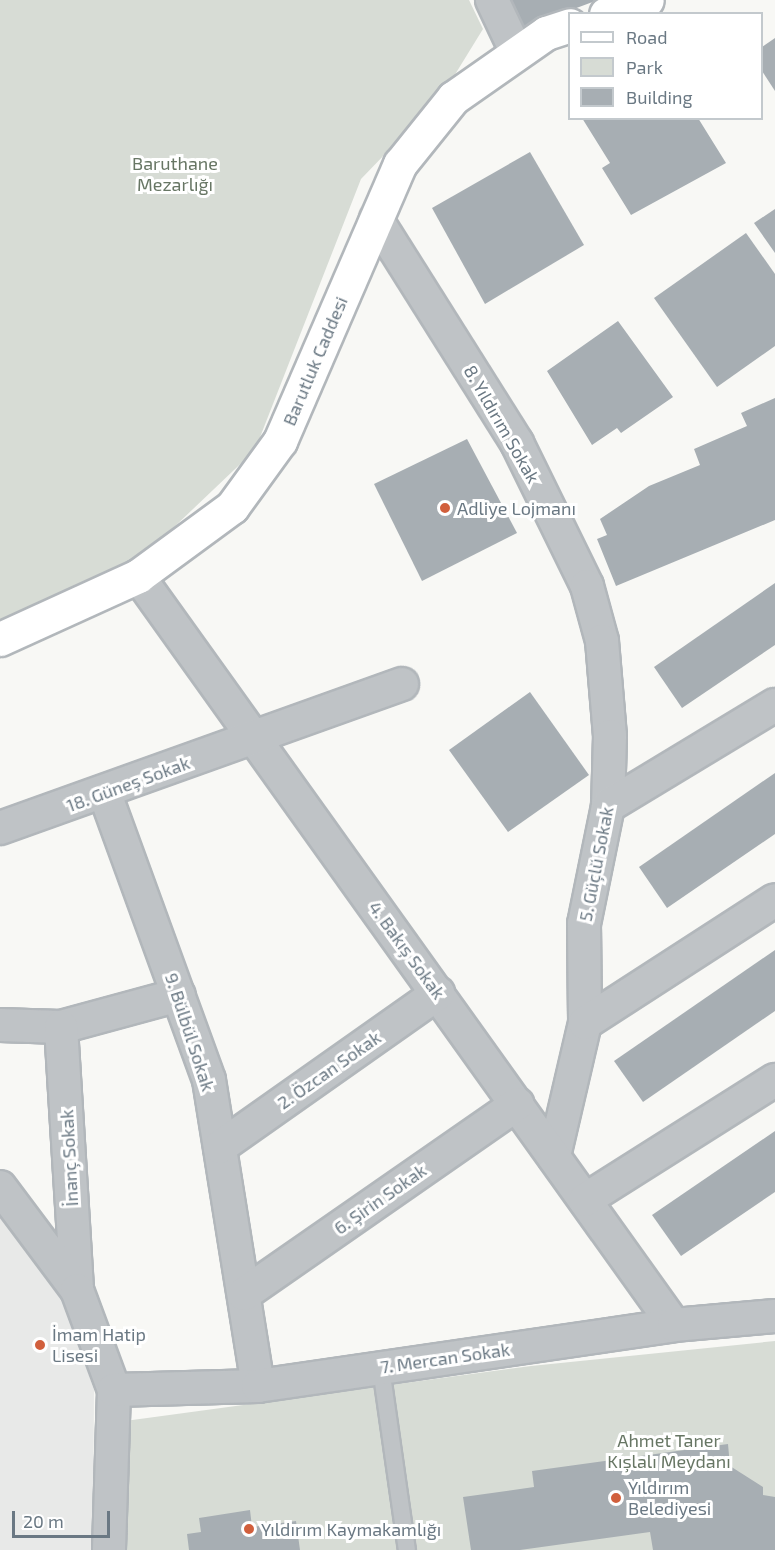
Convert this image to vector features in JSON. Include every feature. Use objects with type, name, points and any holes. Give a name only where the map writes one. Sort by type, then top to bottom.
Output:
[{"type":"main road","points":[[612,12],[647,0]]},
{"type":"main road","name":"Barutluk Caddesi","points":[[0,639],[138,576],[232,507],[280,441],[400,164],[453,98],[518,53],[568,26]]},
{"type":"street","points":[[492,0],[518,53]]},
{"type":"street","name":"8. Yıldırım Sokak","points":[[376,219],[517,443],[587,586],[602,640]]},
{"type":"street","name":"4. Bakış Sokak","points":[[138,576],[674,1325]]},
{"type":"street","name":"5. Güçlü Sokak","points":[[554,1156],[585,1023],[584,924],[608,806],[610,736],[602,640]]},
{"type":"street","name":"18. Güneş Sokak","points":[[0,828],[105,794],[402,684]]},
{"type":"street","points":[[608,806],[775,705]]},
{"type":"street","name":"9. Bülbül Sokak","points":[[105,794],[209,1080],[258,1386]]},
{"type":"street","points":[[585,1023],[775,900]]},
{"type":"street","name":"2. Özcan Sokak","points":[[220,1148],[438,993]]},
{"type":"street","points":[[0,1024],[62,1027],[179,995]]},
{"type":"street","name":"İnanç Sokak","points":[[62,1027],[77,1290]]},
{"type":"street","points":[[585,1200],[775,1080]]},
{"type":"street","name":"6. Şirin Sokak","points":[[244,1294],[517,1104]]},
{"type":"street","points":[[0,1187],[77,1290],[114,1390],[109,1550]]},
{"type":"street","name":"7. Mercan Sokak","points":[[114,1390],[258,1386],[674,1325],[775,1316]]},
{"type":"lane","points":[[381,1368],[407,1550]]},
{"type":"shaded area","name":"İmam Hatip Lisesi","points":[[0,1212],[64,1301],[94,1390],[93,1550],[0,1550]]},
{"type":"green space","name":"Baruthane Mezarlığı","points":[[0,0],[469,0],[483,29],[443,94],[361,179],[255,450],[130,569],[0,628]]},
{"type":"green space","name":"Ahmet Taner Kışlalı Meydanı","points":[[775,1341],[775,1550],[127,1550],[125,1421],[531,1366]]},
{"type":"building","points":[[506,0],[598,0],[517,30]]},
{"type":"building","points":[[775,38],[775,91],[763,73],[763,46]]},
{"type":"building","points":[[583,120],[699,120],[726,163],[631,215],[602,168],[610,163]]},
{"type":"building","points":[[530,152],[584,245],[485,304],[432,208]]},
{"type":"building","points":[[775,209],[775,253],[754,223]]},
{"type":"building","points":[[746,233],[775,274],[775,346],[717,387],[654,298]]},
{"type":"building","points":[[618,321],[673,397],[621,433],[617,428],[592,445],[547,371]]},
{"type":"building","points":[[775,398],[775,520],[616,586],[597,539],[607,535],[600,519],[649,486],[700,465],[694,449],[747,426],[741,413]]},
{"type":"building","name":"Adliye Lojmanı","points":[[467,439],[517,533],[422,581],[374,484]]},
{"type":"building","points":[[775,583],[775,645],[682,708],[654,667]]},
{"type":"building","points":[[530,692],[589,775],[508,832],[449,750]]},
{"type":"building","points":[[775,773],[775,834],[667,908],[639,867]]},
{"type":"building","points":[[775,950],[775,1011],[643,1102],[614,1061]]},
{"type":"building","points":[[775,1131],[775,1192],[681,1256],[652,1215]]},
{"type":"building","name":"Yıldırım Belediyesi","points":[[728,1444],[730,1466],[763,1487],[763,1495],[775,1497],[775,1550],[653,1550],[650,1532],[520,1550],[471,1550],[463,1497],[534,1487],[532,1471]]},
{"type":"building","name":"Yıldırım Kaymakamlığı","points":[[250,1510],[252,1527],[296,1521],[300,1550],[189,1550],[187,1534],[201,1532],[199,1518]]},
{"type":"place","name":"Adliye Lojmanı","points":[[445,508]]},
{"type":"place","name":"İmam Hatip Lisesi","points":[[40,1345]]},
{"type":"place","name":"Yıldırım Belediyesi","points":[[616,1498]]},
{"type":"place","name":"Yıldırım Kaymakamlığı","points":[[249,1529]]}]
